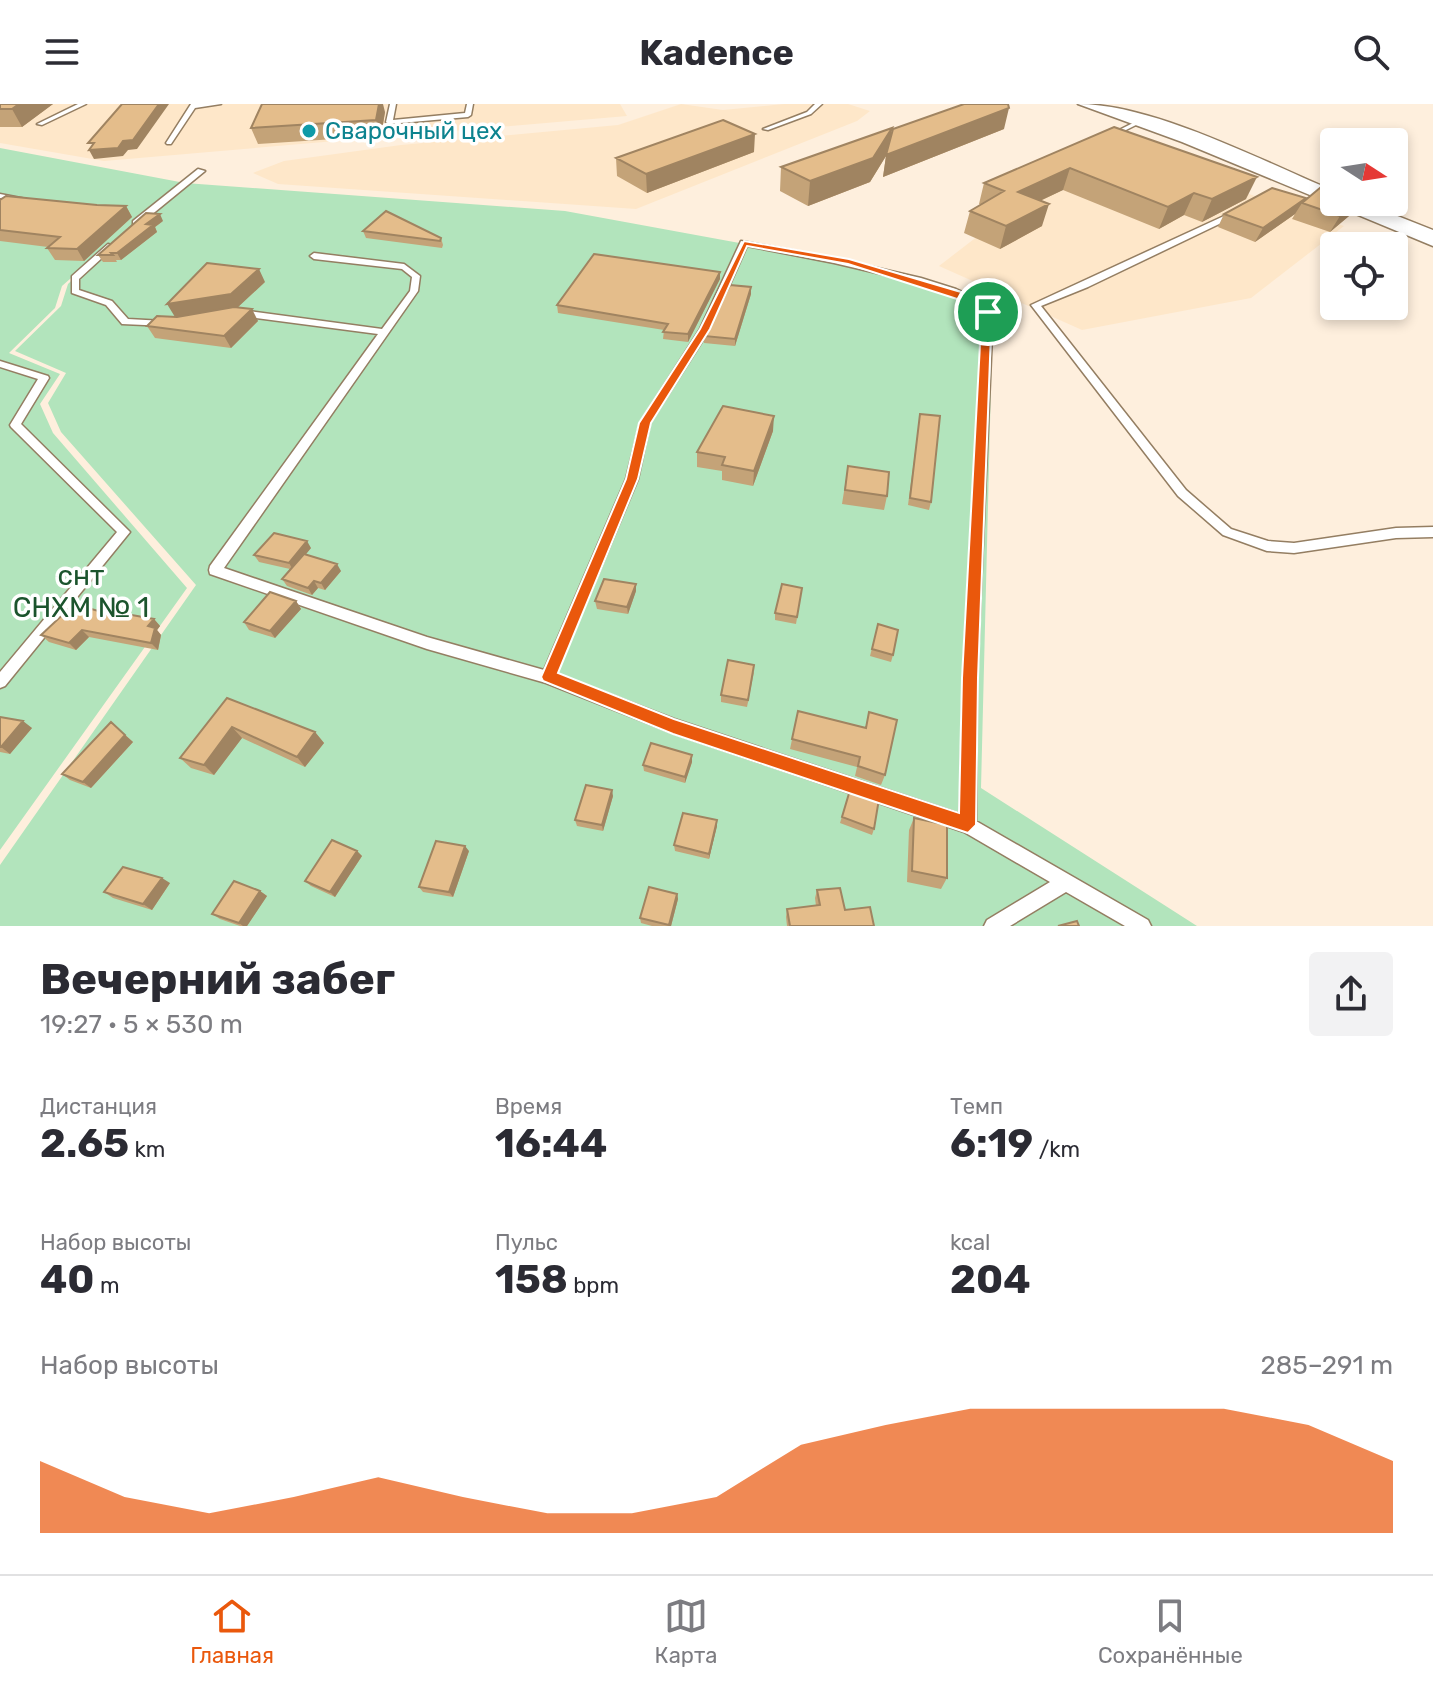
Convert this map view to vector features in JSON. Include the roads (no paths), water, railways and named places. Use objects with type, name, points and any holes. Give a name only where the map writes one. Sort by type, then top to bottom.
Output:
[{"type":"main road","points":[[1087,104],[1189,138],[1282,184],[1320,195]]},
{"type":"main road","points":[[1189,115],[1189,138]]},
{"type":"main road","points":[[1376,216],[1433,239]]},
{"type":"lane","points":[[40,124],[83,104]]},
{"type":"lane","points":[[169,143],[194,105],[218,104]]},
{"type":"lane","points":[[393,104],[389,122],[468,115],[470,104]]},
{"type":"lane","points":[[766,129],[809,113],[819,104]]},
{"type":"lane","points":[[1106,138],[1139,122]]},
{"type":"lane","points":[[128,230],[201,171]]},
{"type":"lane","points":[[0,196],[30,200]]},
{"type":"lane","points":[[1252,204],[1085,285],[1036,305],[1182,493],[1227,532],[1267,546],[1294,548],[1396,533],[1433,532]]},
{"type":"lane","points":[[118,240],[75,278],[75,291],[109,303],[125,322],[171,323]]},
{"type":"lane","points":[[548,677],[632,479],[645,423],[705,329],[744,243],[849,262],[962,294],[982,302],[988,312],[970,678],[968,825]]},
{"type":"lane","points":[[314,256],[404,267],[416,276],[414,291],[215,570],[427,643],[548,677],[673,726],[968,825],[1142,926]]},
{"type":"lane","points":[[227,315],[266,315],[385,332]]},
{"type":"lane","points":[[0,364],[44,378],[15,425],[124,532],[0,682]]},
{"type":"lane","points":[[993,926],[1066,882]]},
{"type":"place","name":"Сварочный цех","points":[[309,131]]},
{"type":"park label","name":"снт СНХМ № 1","points":[[81,591]]}]
